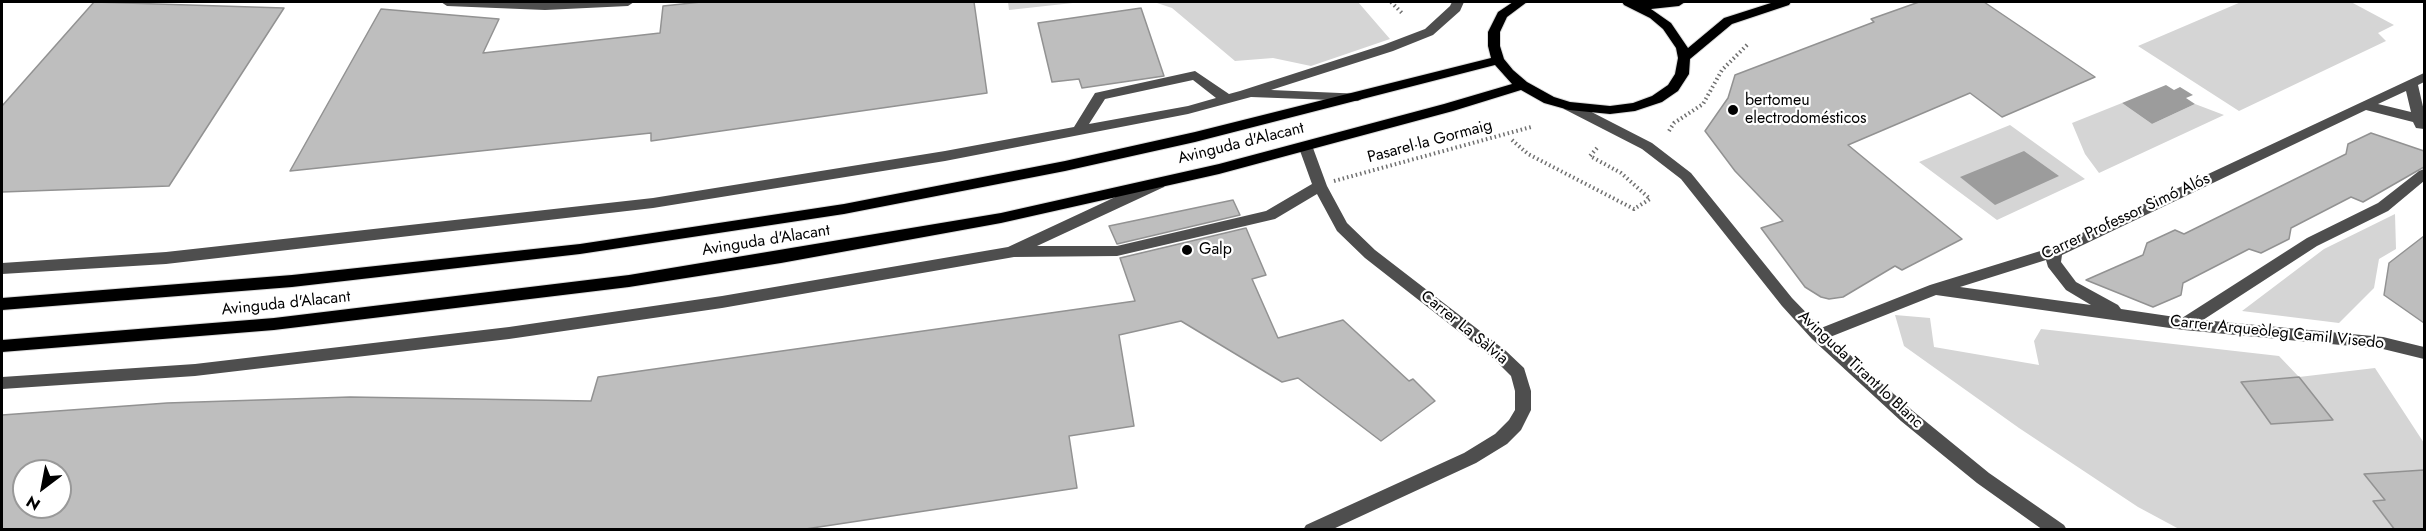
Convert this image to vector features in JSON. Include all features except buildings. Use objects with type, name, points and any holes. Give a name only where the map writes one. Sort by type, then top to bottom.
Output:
[{"type":"main road","points":[[1633,4],[1679,2]]},
{"type":"main road","points":[[1684,58],[1728,21],[1785,2]]},
{"type":"main road","points":[[1513,4],[1499,19],[1494,32],[1494,46],[1498,60],[1508,73],[1522,85],[1549,100],[1569,106],[1610,110],[1635,107],[1657,99],[1673,88],[1682,74],[1684,58],[1677,38],[1667,26],[1633,4]]},
{"type":"main road","name":"Avinguda d'Alacant","points":[[2,304],[292,281],[580,249],[844,209],[1065,166],[1358,97],[1498,60]]},
{"type":"main road","name":"Avinguda d'Alacant","points":[[2,346],[274,324],[630,281],[782,257],[990,220],[1162,182],[1306,148],[1522,85]]},
{"type":"street","points":[[447,2],[544,6],[628,2]]},
{"type":"street","points":[[2,269],[166,258],[653,203],[945,156],[1188,110],[1245,94],[1388,48],[1429,32],[1456,8],[1458,2]]},
{"type":"street","points":[[1079,130],[1100,96],[1195,75],[1227,99]]},
{"type":"street","points":[[2364,105],[2422,123],[2418,80]]},
{"type":"street","name":"Carrer Professor Simó Alós","points":[[1818,335],[1935,289],[2055,252],[2418,80]]},
{"type":"street","points":[[1245,94],[1358,97]]},
{"type":"street","name":"Avinguda Tirant lo Blanc","points":[[1569,106],[1647,146],[1686,176],[1787,302],[1818,335],[1907,416],[1975,471],[2058,530]]},
{"type":"street","name":"Carrer La Sàlvia","points":[[1306,148],[1327,184],[1342,227],[1370,254],[1474,334],[1518,373],[1523,391],[1523,410],[1515,425],[1501,440],[1470,458],[1312,530]]},
{"type":"street","points":[[2184,324],[2312,242],[2383,207],[2424,174]]},
{"type":"street","points":[[1011,252],[1162,182]]},
{"type":"street","points":[[2,383],[195,370],[509,333],[722,302],[1011,252],[1117,251],[1270,214],[1327,184]]},
{"type":"street","name":"Carrer Arqueòleg Camil Visedo","points":[[2055,252],[2053,263],[2071,286],[2093,300],[2129,316]]},
{"type":"street","name":"Carrer Arqueòleg Camil Visedo","points":[[1935,289],[2184,324],[2383,343],[2424,353]]},
{"type":"path","points":[[1391,2],[1402,13]]},
{"type":"path","points":[[1668,133],[1674,123],[1703,104],[1722,70],[1752,40]]},
{"type":"path","name":"Pasarel·la Gormaig","points":[[1327,184],[1532,127]]},
{"type":"path","points":[[1512,140],[1528,154],[1560,172],[1634,208],[1650,199],[1621,174],[1590,156],[1601,143]]},
{"type":"shaded area","points":[[1008,2],[1082,2],[1009,10]]},
{"type":"shaded area","points":[[1154,2],[1358,2],[1390,39],[1311,66],[1273,58],[1235,61],[1172,8]]},
{"type":"shaded area","points":[[2241,2],[2351,2],[2394,25],[2378,33],[2386,41],[2239,111],[2138,46]]},
{"type":"shaded area","points":[[2166,85],[2174,90],[2180,87],[2193,95],[2186,98],[2195,104],[2152,124],[2122,103]]},
{"type":"shaded area","points":[[2122,103],[2152,124],[2195,104],[2224,115],[2099,173],[2085,154],[2072,123]]},
{"type":"shaded area","points":[[2010,125],[2085,179],[1997,220],[1919,162]]},
{"type":"shaded area","points":[[2024,151],[2059,176],[1995,205],[1960,177]]},
{"type":"shaded area","points":[[2395,214],[2396,249],[2379,259],[2374,288],[2339,323],[2242,311],[2324,249]]},
{"type":"shaded area","points":[[1895,315],[1930,318],[1934,347],[2039,365],[2034,341],[2041,329],[2279,356],[2299,377],[2375,368],[2424,443],[2424,470],[2364,474],[2385,500],[2373,502],[2395,529],[2179,529],[2138,507],[2019,428],[1904,346]],"holes":[[[2299,377],[2332,420],[2271,424],[2241,383]]]},
{"type":"place","name":"bertomeu electrodomésticos","points":[[1733,110]]},
{"type":"place","name":"Galp","points":[[1187,250]]}]
